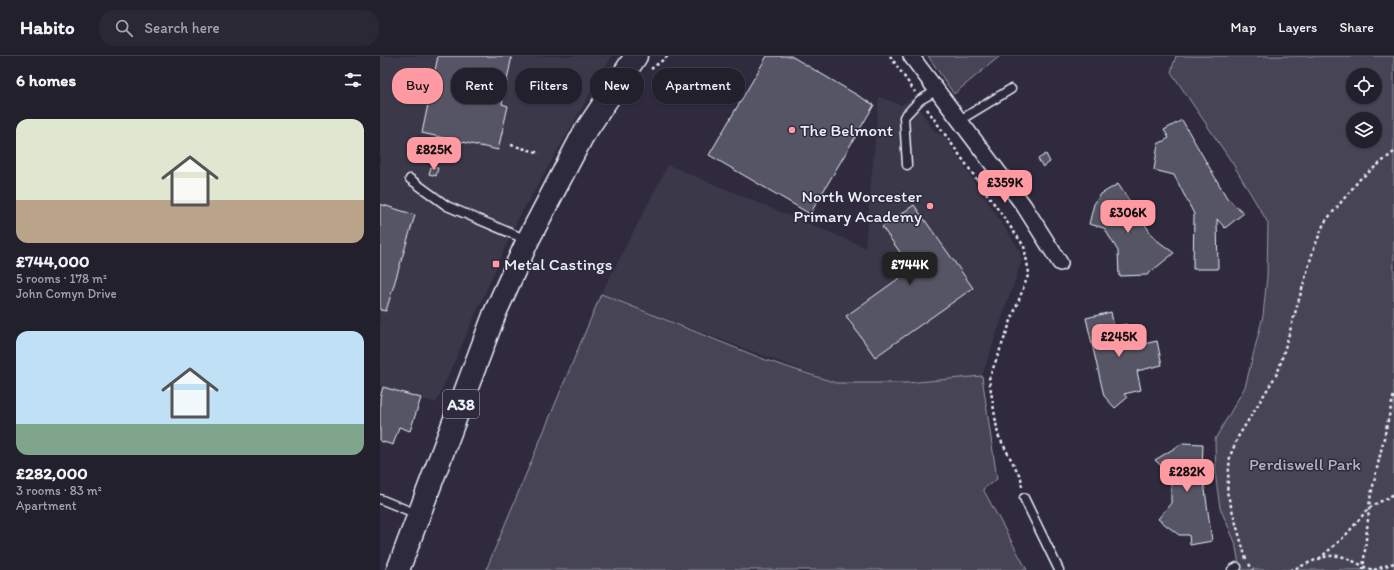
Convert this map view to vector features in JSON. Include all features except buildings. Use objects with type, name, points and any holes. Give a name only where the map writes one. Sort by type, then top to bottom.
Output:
[{"type":"main road","name":"A38","points":[[398,570],[495,314],[528,240],[583,135],[636,56]]},
{"type":"street","points":[[911,56],[1024,206],[1060,263]]},
{"type":"lane","points":[[960,120],[1011,89]]},
{"type":"lane","points":[[907,165],[904,117],[920,100],[936,91]]},
{"type":"lane","points":[[410,179],[447,206],[528,240]]},
{"type":"lane","points":[[1024,498],[1059,570]]},
{"type":"lane","points":[[380,499],[420,515]]},
{"type":"path","points":[[890,56],[911,87]]},
{"type":"path","points":[[920,100],[1024,246],[1029,273],[989,379],[998,434],[1021,478],[1024,498]]},
{"type":"path","points":[[511,145],[540,153]]},
{"type":"path","points":[[1247,561],[1227,492],[1230,456],[1238,437],[1278,372],[1312,251],[1324,223],[1360,180],[1394,152]]},
{"type":"path","points":[[1364,569],[1369,508],[1394,394]]},
{"type":"path","points":[[1290,570],[1300,569],[1319,559],[1345,536],[1369,508],[1394,494]]},
{"type":"path","points":[[1319,559],[1339,556],[1364,569],[1374,570],[1394,563]]},
{"type":"shaded area","points":[[380,56],[612,56],[605,68],[590,68],[590,94],[518,219],[436,403],[380,386]]},
{"type":"shaded area","name":"North Worcester Primary Academy","points":[[879,97],[901,105],[913,98],[934,131],[944,136],[1019,249],[1022,260],[982,376],[907,383],[836,383],[601,294],[668,165],[865,247]]},
{"type":"green space","points":[[928,56],[1000,56],[954,94]]},
{"type":"green space","name":"Perdiswell Park","points":[[1176,56],[1394,56],[1394,570],[1240,570],[1235,542],[1220,508],[1216,480],[1215,439],[1245,387],[1263,316],[1267,276],[1268,223],[1233,164],[1171,72]]},
{"type":"green space","points":[[601,294],[766,360],[836,383],[907,383],[982,376],[997,479],[983,489],[1027,570],[486,570]]},
{"type":"place","name":"The Belmont","points":[[792,130]]},
{"type":"place","name":"North Worcester Primary Academy","points":[[930,206]]},
{"type":"place","name":"Metal Castings","points":[[496,264]]}]
